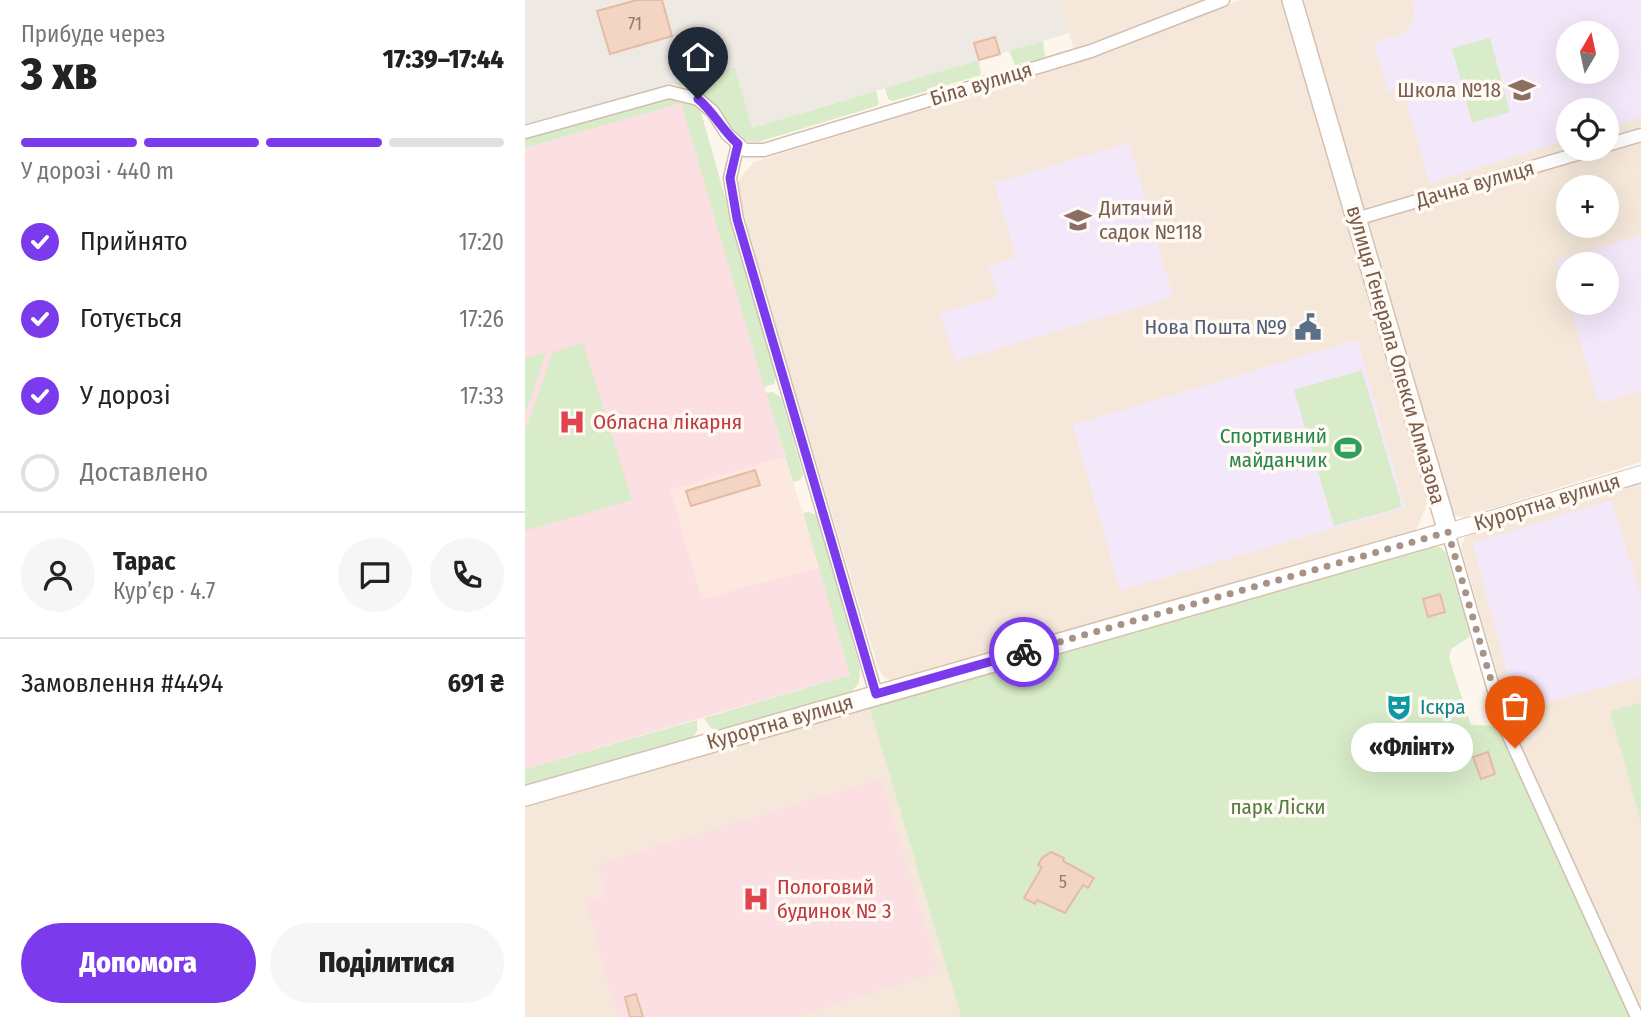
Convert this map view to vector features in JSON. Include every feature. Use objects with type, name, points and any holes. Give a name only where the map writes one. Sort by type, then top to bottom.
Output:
[{"type":"main road","name":"вулиця Генерала Олекси Алмазова","points":[[1292,0],[1448,532]]},
{"type":"main road","name":"Курортна вулиця","points":[[525,796],[1448,532]]},
{"type":"street","name":"Біла вулиця","points":[[738,144],[745,150],[764,150],[1091,51],[1223,0]]},
{"type":"street","points":[[525,132],[669,92],[698,99],[713,112],[726,134],[738,144],[730,178],[737,219],[876,694]]},
{"type":"street","points":[[1619,141],[1641,135]]},
{"type":"street","name":"Дачна вулиця","points":[[1356,219],[1556,160]]},
{"type":"street","name":"Курортна вулиця","points":[[1448,532],[1641,474]]},
{"type":"street","name":"вулиця Генерала Олекси Алмазова","points":[[1448,532],[1504,725],[1637,1017]]},
{"type":"shaded area","points":[[525,0],[1058,0],[1069,33],[752,128],[735,67],[525,124]]},
{"type":"shaded area","points":[[1058,0],[1205,0],[1074,49]]},
{"type":"shaded area","points":[[1240,0],[1285,0],[1404,401],[1405,422],[1428,501],[1416,530],[892,681],[885,678],[879,670],[758,269],[740,198],[738,183],[741,176],[754,162],[1105,54]]},
{"type":"shaded area","name":"Школа №18","points":[[1296,0],[1641,0],[1641,129],[1619,135],[1619,98],[1556,98],[1556,154],[1361,209]]},
{"type":"shaded area","name":"Школа №18","points":[[1412,0],[1641,0],[1641,117],[1619,124],[1619,98],[1556,98],[1556,144],[1429,183],[1403,88],[1388,92],[1374,42],[1406,33],[1415,15]]},
{"type":"shaded area","name":"Обласна лікарня","points":[[681,102],[785,457],[670,490],[702,599],[820,567],[850,675],[525,769],[525,148]]},
{"type":"shaded area","points":[[1641,142],[1641,462],[1465,517],[1455,516],[1450,512],[1366,226],[1369,222],[1576,161],[1619,161],[1619,148]]},
{"type":"shaded area","name":"Дитячий садок №118","points":[[1129,143],[1173,297],[955,361],[940,313],[998,297],[988,267],[1016,256],[994,183]]},
{"type":"shaded area","points":[[1641,235],[1641,391],[1598,403],[1572,315],[1619,315],[1619,252],[1584,252]]},
{"type":"shaded area","points":[[1357,340],[1405,508],[1120,590],[1073,425]]},
{"type":"shaded area","points":[[785,457],[820,567],[702,600],[669,490]]},
{"type":"shaded area","points":[[1641,481],[1641,1012],[1513,729],[1461,547],[1466,535]]},
{"type":"shaded area","points":[[1611,500],[1641,597],[1641,677],[1517,711],[1473,543]]},
{"type":"shaded area","points":[[869,706],[961,1017],[525,1017],[525,806]]},
{"type":"shaded area","name":"Пологовий будинок № 3","points":[[881,779],[939,972],[797,1017],[618,1017],[586,902],[602,897],[603,882],[599,864]]},
{"type":"green space","points":[[1490,38],[1510,112],[1472,123],[1452,48]]},
{"type":"green space","points":[[1043,41],[1045,57],[1015,65],[1009,51]]},
{"type":"green space","points":[[979,60],[981,75],[893,101],[888,99],[885,88]]},
{"type":"green space","points":[[735,67],[752,128],[876,91],[879,103],[877,106],[758,142],[746,140],[731,131],[717,109],[703,95],[672,84]]},
{"type":"green space","points":[[672,95],[699,105],[776,377],[774,384],[764,387],[681,103],[525,148],[525,138]]},
{"type":"green space","points":[[583,343],[632,500],[525,531],[525,431],[553,352]]},
{"type":"green space","points":[[544,353],[545,355],[525,415],[525,358]]},
{"type":"green space","name":"Спортивний майданчик","points":[[1362,370],[1402,507],[1334,526],[1294,390]]},
{"type":"green space","points":[[773,392],[781,398],[803,474],[800,480],[793,482],[766,393]]},
{"type":"green space","points":[[809,512],[819,520],[860,668],[859,683],[849,694],[716,730],[711,728],[704,718],[850,675],[803,513]]},
{"type":"green space","name":"парк Ліски","points":[[1432,546],[1440,547],[1446,553],[1470,633],[1468,638],[1451,649],[1449,658],[1471,725],[1498,726],[1632,1017],[961,1017],[869,706]]},
{"type":"green space","points":[[1641,703],[1641,822],[1610,711]]},
{"type":"green space","points":[[697,720],[697,731],[692,739],[525,787],[525,769]]},
{"type":"building","points":[[637,0],[662,0],[672,36],[610,54],[597,11]]},
{"type":"building","points":[[995,37],[1000,54],[979,60],[974,43]]},
{"type":"building","points":[[755,470],[760,485],[691,506],[686,491]]},
{"type":"building","points":[[1440,594],[1445,612],[1428,617],[1423,599]]},
{"type":"building","points":[[1488,752],[1495,774],[1481,779],[1473,757]]},
{"type":"building","points":[[1051,852],[1094,878],[1088,888],[1083,885],[1065,913],[1037,900],[1035,904],[1024,898],[1042,867],[1038,865],[1042,858]]},
{"type":"building","points":[[636,994],[643,1017],[630,1017],[625,997]]},
{"type":"way so far","points":[[1024,652],[1448,532],[1504,725],[1515,748]]},
{"type":"place","name":"Школа №18","points":[[1522,90]]},
{"type":"place","name":"Дитячий садок №118","points":[[1078,220]]},
{"type":"place","name":"Нова Пошта №9","points":[[1308,327]]},
{"type":"place","name":"Обласна лікарня","points":[[572,422]]},
{"type":"place","name":"Спортивний майданчик","points":[[1348,448]]},
{"type":"place","name":"Іскра","points":[[1399,707]]},
{"type":"place","name":"«Флінт»","points":[[1515,748]]},
{"type":"place","name":"Пологовий будинок № 3","points":[[756,899]]},
{"type":"route","points":[[698,99],[713,112],[726,134],[738,144],[730,178],[737,219],[876,694],[1024,652]]}]
